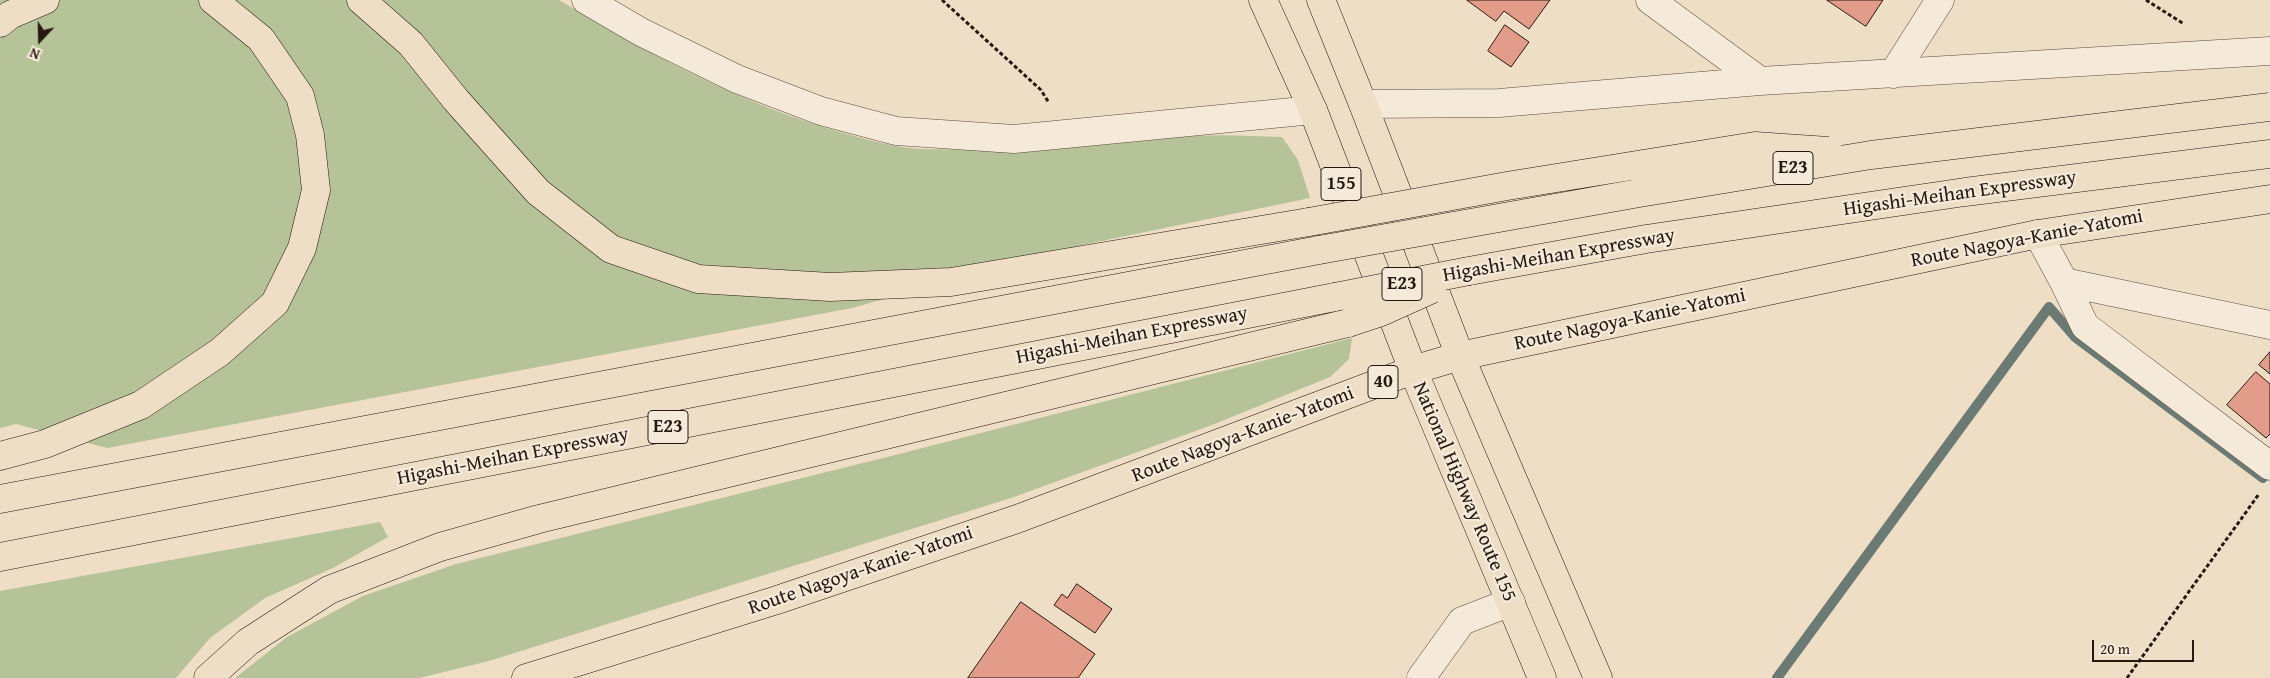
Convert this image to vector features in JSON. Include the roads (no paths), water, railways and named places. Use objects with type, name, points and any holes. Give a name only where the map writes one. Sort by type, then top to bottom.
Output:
[{"type":"main road","points":[[0,23],[10,15],[45,0]]},
{"type":"main road","points":[[0,456],[45,444],[141,405],[220,352],[275,302],[302,248],[316,190],[310,136],[300,96],[261,39],[213,0]]},
{"type":"main road","points":[[361,0],[412,44],[456,100],[538,192],[611,249],[698,280],[830,287],[951,282],[1309,222],[1517,184],[1755,146],[1871,155]]},
{"type":"main road","name":"National Highway Route 155","points":[[1263,0],[1313,110],[1413,370],[1542,678]]},
{"type":"main road","name":"155","points":[[1321,0],[1460,356],[1598,678]]},
{"type":"main road","name":"E23","points":[[0,498],[1319,250],[1639,193],[1871,155],[2270,107]]},
{"type":"main road","name":"Higashi-Meihan Expressway","points":[[0,557],[1469,271],[1646,239],[1965,192],[2270,154]]},
{"type":"main road","name":"Route Nagoya-Kanie-Yatomi","points":[[526,678],[778,600],[1017,519],[1413,370],[1460,356],[2038,234],[2270,199]]},
{"type":"main road","points":[[208,678],[248,642],[329,590],[440,546],[540,519],[1348,323],[1380,312],[1469,271]]},
{"type":"street","points":[[586,0],[642,32],[736,79],[821,112],[896,131],[1014,139],[1066,132],[1313,110]]},
{"type":"street","points":[[1650,0],[1760,81]]},
{"type":"street","points":[[1893,74],[1940,0]]},
{"type":"street","points":[[1363,104],[1499,103],[1760,81],[2270,52]]},
{"type":"street","points":[[2038,234],[2085,326],[2267,477]]},
{"type":"street","points":[[2064,282],[2270,326]]},
{"type":"street","points":[[1421,678],[1462,621],[1511,602]]},
{"type":"waterway","points":[[1777,678],[2049,307],[2075,337],[2263,478]]}]
